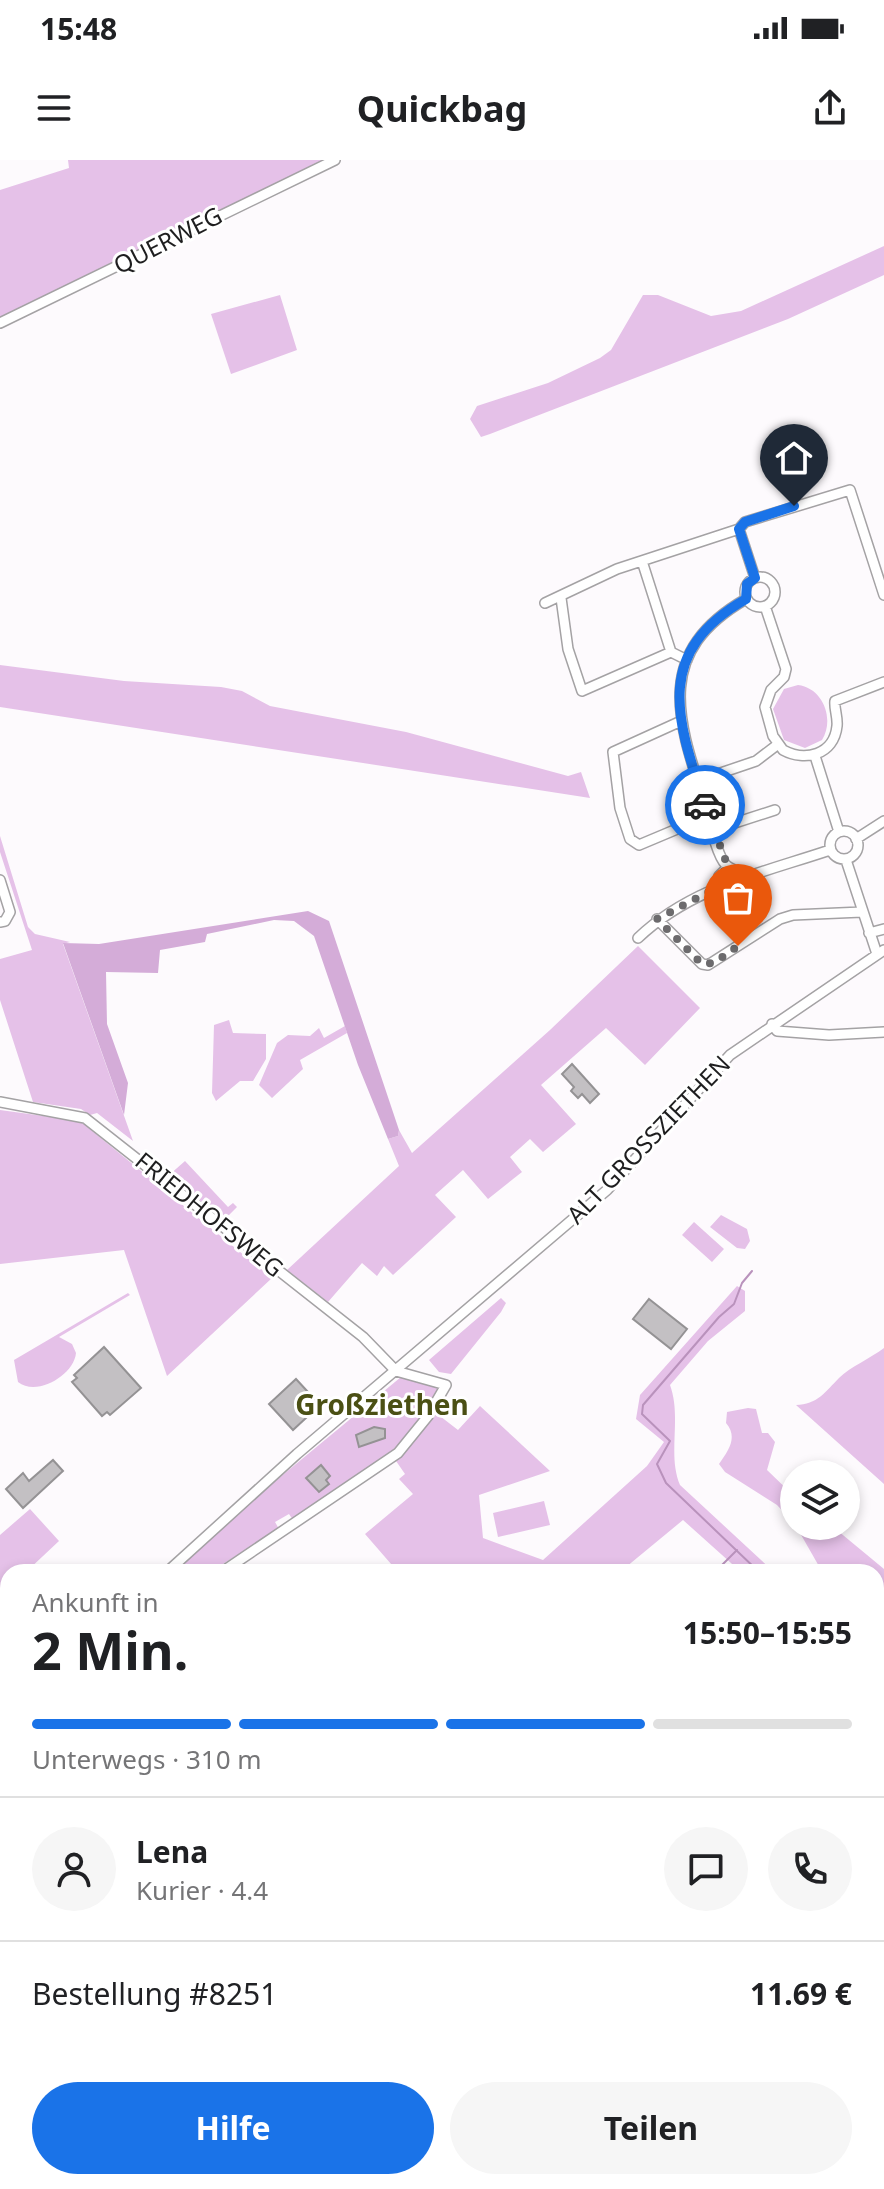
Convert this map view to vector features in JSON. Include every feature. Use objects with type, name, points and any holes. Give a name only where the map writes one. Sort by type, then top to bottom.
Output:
[{"type":"street","name":"QUERWEG","points":[[0,323],[335,160]]},
{"type":"street","points":[[545,603],[561,598],[579,584],[739,529],[745,522],[850,490],[884,595]]},
{"type":"street","points":[[739,529],[755,578]]},
{"type":"street","points":[[642,561],[671,652],[687,660]]},
{"type":"street","points":[[745,877],[728,867],[708,816],[679,722],[679,685],[687,660],[709,627],[746,599],[747,584],[763,577],[773,585],[774,597],[765,606],[753,605],[746,599]]},
{"type":"street","points":[[561,598],[568,649],[582,693],[671,652]]},
{"type":"street","points":[[765,606],[786,669],[784,677],[771,690],[765,707],[777,745],[790,754],[815,756],[835,736],[835,701],[884,682]]},
{"type":"street","points":[[602,755],[679,722]]},
{"type":"street","points":[[697,781],[756,761],[777,745]]},
{"type":"street","points":[[613,752],[620,808],[634,845],[708,816]]},
{"type":"street","points":[[815,756],[839,832]]},
{"type":"street","points":[[713,830],[775,810]]},
{"type":"street","points":[[856,839],[884,821]]},
{"type":"street","points":[[847,831],[856,839],[856,852],[846,860],[838,859],[830,850],[832,837],[839,832],[847,831]]},
{"type":"street","points":[[638,938],[657,919],[718,887],[830,850]]},
{"type":"street","points":[[846,860],[869,933],[881,952]]},
{"type":"street","points":[[718,887],[719,876],[728,867]]},
{"type":"street","points":[[0,880],[10,912],[5,921],[0,922]]},
{"type":"street","points":[[657,919],[702,964],[708,965],[780,919],[793,915],[862,912]]},
{"type":"street","points":[[869,933],[884,929]]},
{"type":"street","name":"ALT GROSSZIETHEN","points":[[175,1564],[212,1528],[607,1190],[721,1064],[772,1024],[881,952]]},
{"type":"street","points":[[772,1024],[777,1031],[797,1034],[884,1032]]},
{"type":"street","name":"FRIEDHOFSWEG","points":[[0,1102],[88,1120],[363,1337],[396,1371]]},
{"type":"street","points":[[234,1564],[398,1453],[428,1416],[446,1385],[396,1371]]},
{"type":"shaded area","points":[[68,160],[325,160],[0,320],[0,190],[69,168]]},
{"type":"shaded area","points":[[884,246],[884,275],[788,319],[481,437],[470,419],[477,406],[548,383],[600,358],[611,350],[643,295],[658,295],[711,316],[741,311]]},
{"type":"shaded area","points":[[280,295],[297,350],[231,374],[211,314]]},
{"type":"shaded area","points":[[0,665],[124,681],[242,691],[270,706],[406,732],[568,776],[581,772],[590,798],[0,707]]},
{"type":"shaded area","points":[[798,685],[807,687],[820,698],[827,714],[826,732],[822,740],[805,748],[784,740],[773,709],[784,689]]},
{"type":"shaded area","points":[[0,836],[28,927],[35,934],[70,942],[63,944],[133,1141],[97,1113],[90,1115],[81,1109],[33,1102],[0,1000],[0,959],[32,950],[0,852]]},
{"type":"shaded area","points":[[308,911],[329,921],[399,1130],[398,1136],[388,1139],[358,1065],[314,936],[294,921],[274,920],[207,934],[205,942],[160,950],[158,973],[106,972],[107,1024],[128,1083],[124,1115],[63,943],[99,944]]},
{"type":"shaded area","points":[[638,946],[700,1008],[645,1065],[606,1028],[541,1085],[576,1124],[543,1152],[530,1139],[510,1157],[522,1172],[488,1199],[463,1170],[435,1195],[456,1217],[393,1275],[384,1266],[377,1276],[362,1263],[328,1302],[287,1270],[399,1166],[388,1139],[398,1136],[399,1130],[412,1153],[550,1030]]},
{"type":"shaded area","points":[[229,1020],[233,1033],[266,1034],[266,1059],[253,1081],[240,1081],[216,1101],[212,1093],[214,1025]]},
{"type":"shaded area","points":[[345,1026],[347,1033],[300,1060],[303,1069],[272,1098],[259,1085],[277,1043],[288,1035],[310,1036],[319,1028],[324,1038]]},
{"type":"shaded area","points":[[0,1110],[80,1121],[272,1278],[167,1376],[124,1250],[0,1264]]},
{"type":"shaded area","points":[[185,1161],[228,1207],[233,1203],[237,1207],[228,1216],[221,1217],[168,1176]]},
{"type":"shaded area","points":[[721,1215],[747,1229],[750,1241],[745,1249],[737,1248],[710,1227]]},
{"type":"shaded area","points":[[694,1222],[724,1249],[712,1262],[682,1235]]},
{"type":"shaded area","points":[[737,1286],[745,1291],[745,1311],[708,1341],[670,1385],[675,1410],[675,1461],[680,1485],[765,1564],[732,1564],[683,1520],[630,1564],[391,1564],[365,1534],[413,1494],[399,1479],[405,1474],[396,1461],[385,1457],[293,1520],[289,1514],[275,1522],[279,1529],[223,1564],[183,1564],[244,1507],[401,1377],[448,1391],[436,1413],[458,1430],[480,1406],[550,1471],[479,1495],[483,1538],[543,1560],[647,1466],[664,1442],[636,1419],[640,1395]]},
{"type":"shaded area","points":[[128,1293],[130,1295],[59,1337],[72,1344],[76,1353],[74,1361],[62,1376],[35,1387],[18,1382],[14,1360]]},
{"type":"shaded area","points":[[501,1298],[506,1303],[501,1312],[451,1374],[439,1372],[429,1360]]},
{"type":"shaded area","points":[[884,1348],[884,1484],[796,1405],[815,1400],[844,1374]]},
{"type":"shaded area","points":[[756,1409],[762,1433],[768,1433],[775,1442],[767,1470],[780,1483],[780,1508],[725,1472],[719,1464],[732,1438],[726,1423],[727,1412]]},
{"type":"shaded area","points":[[544,1501],[550,1525],[498,1537],[493,1513]]},
{"type":"shaded area","points":[[30,1509],[59,1541],[35,1564],[0,1564],[0,1535]]},
{"type":"shaded area","points":[[804,1540],[849,1540],[878,1564],[818,1564]]},
{"type":"building","points":[[572,1064],[599,1094],[590,1103],[582,1094],[578,1098],[571,1091],[574,1087],[562,1074]]},
{"type":"building","points":[[649,1299],[687,1329],[671,1349],[633,1319]]},
{"type":"building","points":[[104,1347],[141,1388],[110,1415],[107,1412],[102,1416],[72,1382],[77,1378],[74,1375]]},
{"type":"building","points":[[296,1379],[320,1405],[293,1430],[269,1404]]},
{"type":"building","points":[[374,1427],[385,1429],[385,1438],[359,1447],[356,1435]]},
{"type":"building","points":[[53,1460],[63,1471],[23,1508],[6,1489],[23,1473],[29,1481]]},
{"type":"building","points":[[321,1465],[330,1476],[326,1480],[329,1484],[319,1492],[306,1478]]},
{"type":"waterway","points":[[751,1564],[666,1483],[657,1464],[670,1441],[642,1414],[643,1405],[719,1317],[734,1304],[742,1283],[752,1271]]},
{"type":"waterway","points":[[723,1564],[737,1550]]},
{"type":"way so far","points":[[705,805],[723,862],[728,867],[717,880],[718,887],[687,900],[657,919],[702,964],[714,963],[738,946]]},
{"type":"district","name":"Großziethen","points":[[382,1405]]},
{"type":"route","points":[[705,805],[681,734],[679,685],[690,653],[699,640],[720,616],[746,599],[747,584],[755,578],[739,529],[745,522],[794,506]]}]
